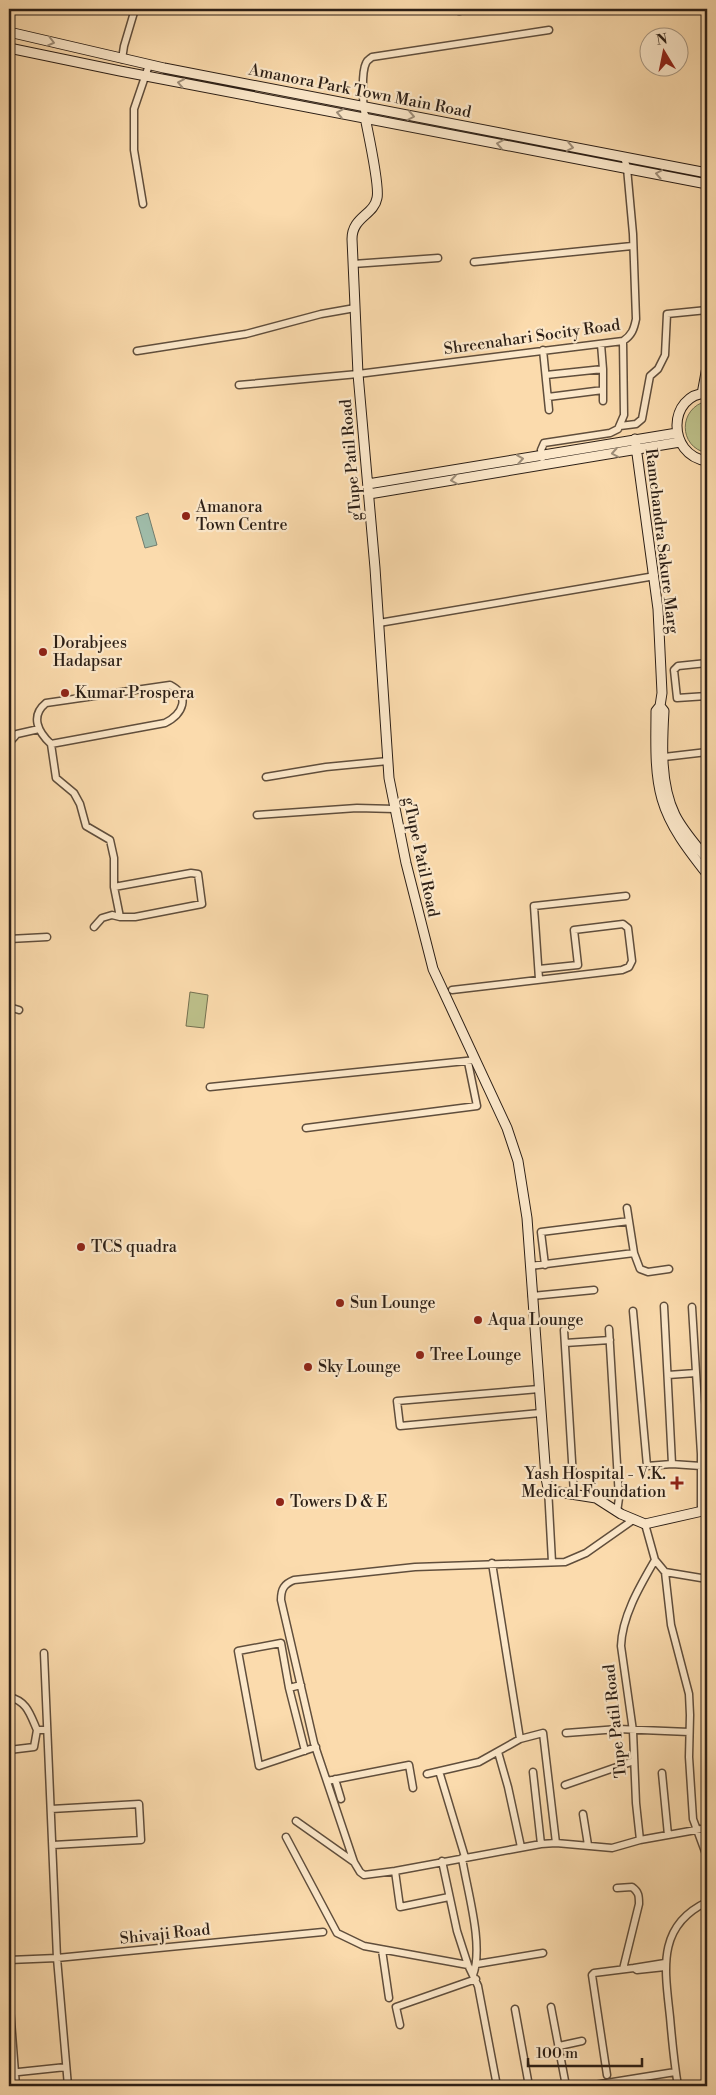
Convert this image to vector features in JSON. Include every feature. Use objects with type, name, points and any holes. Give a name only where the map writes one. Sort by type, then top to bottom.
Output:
[{"type":"street","points":[[119,58],[136,9]]},
{"type":"street","points":[[457,9],[459,11],[470,9]]},
{"type":"street","points":[[365,117],[363,106],[366,63],[372,57],[549,30]]},
{"type":"street","name":"Amanora Park Town Main Road","points":[[9,32],[149,65],[707,173]]},
{"type":"street","name":"Amanora Park Town Main Road","points":[[9,48],[120,72],[365,117],[707,184]]},
{"type":"street","points":[[143,204],[134,150],[134,109],[149,65]]},
{"type":"street","name":"gTupe Patil Road","points":[[365,117],[378,196],[372,208],[355,224],[352,232],[353,264],[358,374],[369,494],[388,761],[395,809],[433,969],[472,1061],[507,1128],[518,1160],[527,1218],[532,1296],[534,1389],[548,1488]]},
{"type":"street","name":"Shreenahari Socity Road","points":[[239,385],[358,374],[623,341],[634,330],[636,319],[633,234],[627,168],[624,157]]},
{"type":"street","points":[[474,262],[632,246]]},
{"type":"street","points":[[353,264],[438,258]]},
{"type":"street","points":[[137,351],[246,334],[321,314],[355,308]]},
{"type":"street","points":[[543,465],[540,450],[544,443],[610,433],[620,426],[636,424],[642,419],[650,376],[658,369],[665,355],[667,314],[707,310]]},
{"type":"street","points":[[620,426],[624,415],[623,341]]},
{"type":"street","points":[[601,344],[603,400]]},
{"type":"street","points":[[543,350],[549,410]]},
{"type":"street","points":[[707,367],[705,393],[692,399],[682,408],[677,420],[678,438],[691,455],[707,461]]},
{"type":"street","points":[[546,375],[603,369]]},
{"type":"street","points":[[548,397],[603,390]]},
{"type":"street","points":[[587,436],[590,457]]},
{"type":"street","points":[[368,484],[635,439],[678,438]]},
{"type":"street","points":[[369,494],[636,449],[678,438]]},
{"type":"street","name":"Ramchandra Sakure Marg","points":[[635,439],[655,576],[662,681],[660,706],[656,711],[658,782],[673,827],[705,861]]},
{"type":"street","points":[[379,623],[655,576]]},
{"type":"street","points":[[707,663],[678,666],[674,670],[677,698],[707,696]]},
{"type":"street","points":[[662,681],[674,676]]},
{"type":"street","points":[[662,681],[675,684]]},
{"type":"street","points":[[51,744],[165,723],[175,718],[181,706],[182,695],[180,690],[170,685],[46,703],[38,710],[36,716],[44,738],[51,744],[56,778],[74,793],[80,804],[86,826],[110,840],[114,858],[114,886],[120,917]]},
{"type":"street","name":"Ramchandra Sakure Marg","points":[[660,706],[664,711],[664,757],[668,797],[675,816],[705,861],[707,874]]},
{"type":"street","points":[[9,742],[17,734],[40,729]]},
{"type":"street","points":[[664,757],[707,752]]},
{"type":"street","points":[[266,777],[326,767],[388,761]]},
{"type":"street","points":[[257,815],[357,808],[395,809]]},
{"type":"street","points":[[94,926],[102,918],[112,915],[135,917],[197,906],[202,904],[203,900],[198,874],[194,873],[114,886]]},
{"type":"street","points":[[539,979],[534,906],[626,896]]},
{"type":"street","points":[[452,990],[629,967],[632,962],[628,928],[623,924],[574,930],[578,965],[539,970]]},
{"type":"street","points":[[9,939],[47,937]]},
{"type":"street","points":[[9,1007],[19,1010]]},
{"type":"street","points":[[210,1087],[472,1061],[477,1106],[306,1128]]},
{"type":"street","points":[[626,1208],[637,1264],[644,1271],[669,1269]]},
{"type":"street","points":[[545,1265],[541,1232],[629,1221]]},
{"type":"street","points":[[530,1266],[634,1253]]},
{"type":"street","points":[[532,1296],[594,1290]]},
{"type":"street","points":[[664,1306],[672,1464]]},
{"type":"street","points":[[548,1488],[559,1494],[574,1494],[596,1498],[617,1512],[645,1524],[704,1511],[692,1306]]},
{"type":"street","points":[[633,1311],[647,1466],[672,1464],[700,1466]]},
{"type":"street","points":[[609,1329],[619,1498],[617,1512]]},
{"type":"street","points":[[564,1330],[574,1494]]},
{"type":"street","points":[[565,1343],[610,1340]]},
{"type":"street","points":[[668,1375],[696,1373]]},
{"type":"street","points":[[534,1389],[397,1401],[400,1426],[538,1413]]},
{"type":"street","points":[[548,1488],[552,1562]]},
{"type":"street","points":[[633,1520],[586,1553],[565,1562],[415,1567],[294,1580],[286,1583],[281,1591],[281,1600],[301,1685],[316,1747],[327,1781],[354,1862],[364,1875],[541,1844],[556,1843],[612,1848],[640,1840],[707,1828]]},
{"type":"street","points":[[645,1524],[656,1560],[665,1572],[671,1625],[688,1694],[693,1819],[707,1856]]},
{"type":"street","name":"Tupe Patil Road","points":[[640,1840],[633,1731],[621,1635],[635,1596],[656,1560]]},
{"type":"street","points":[[492,1563],[520,1739]]},
{"type":"street","points":[[665,1572],[707,1579]]},
{"type":"street","points":[[305,1751],[289,1688],[281,1643],[238,1651],[259,1766],[305,1751],[316,1747]]},
{"type":"street","points":[[44,1653],[57,1958],[68,2086]]},
{"type":"street","points":[[289,1688],[301,1685]]},
{"type":"street","points":[[9,1697],[27,1706],[37,1730],[34,1747],[9,1750]]},
{"type":"street","points":[[566,1733],[618,1729],[689,1732]]},
{"type":"street","points":[[37,1730],[47,1730]]},
{"type":"street","points":[[427,1774],[479,1762],[520,1739],[544,1733],[556,1843]]},
{"type":"street","points":[[498,1752],[508,1787],[521,1848]]},
{"type":"street","points":[[565,1785],[634,1761]]},
{"type":"street","points":[[327,1781],[409,1765],[413,1788]]},
{"type":"street","points":[[440,1771],[463,1858],[476,1938],[477,1964],[474,1977]]},
{"type":"street","points":[[533,1772],[541,1844]]},
{"type":"street","points":[[662,1773],[668,1835]]},
{"type":"street","points":[[335,1779],[341,1799]]},
{"type":"street","points":[[52,1809],[139,1804],[141,1840],[53,1845]]},
{"type":"street","points":[[583,1814],[588,1845]]},
{"type":"street","points":[[296,1821],[354,1862]]},
{"type":"street","points":[[286,1838],[337,1933],[364,1946],[468,1965]]},
{"type":"street","points":[[442,1861],[457,1931],[468,1965],[478,1986],[497,2086]]},
{"type":"street","points":[[394,1871],[400,1907],[449,1897]]},
{"type":"street","points":[[617,1888],[632,1887],[639,1896],[639,1904],[623,1969]]},
{"type":"street","points":[[678,2086],[665,1965],[673,1934],[682,1919],[694,1908],[707,1902]]},
{"type":"street","name":"Shivaji Road","points":[[9,1960],[57,1958],[323,1932]]},
{"type":"street","points":[[382,1950],[389,1998]]},
{"type":"street","points":[[477,1964],[543,1953]]},
{"type":"street","points":[[606,2075],[591,1978],[594,1973],[634,1968],[637,1970],[665,1965]]},
{"type":"street","points":[[400,2025],[396,2007],[474,1977]]},
{"type":"street","points":[[9,1994],[12,2073],[16,2086]]},
{"type":"street","points":[[551,2007],[566,2086]]},
{"type":"street","points":[[515,2009],[529,2086]]},
{"type":"street","points":[[559,2046],[582,2041]]},
{"type":"street","points":[[12,2073],[66,2067]]},
{"type":"street","points":[[588,2086],[675,2072]]},
{"type":"green space","points":[[707,401],[707,453],[697,449],[691,443],[685,427],[691,411],[697,405]]},
{"type":"green space","points":[[190,992],[208,995],[204,1028],[186,1026]]},
{"type":"shaded area","points":[[148,513],[157,545],[145,548],[136,517]]},
{"type":"place","name":"Amanora Town Centre","points":[[186,516]]},
{"type":"place","name":"Dorabjees Hadapsar","points":[[43,652]]},
{"type":"place","name":"Kumar Prospera","points":[[65,693]]},
{"type":"place","name":"TCS quadra","points":[[81,1247]]},
{"type":"place","name":"Sun Lounge","points":[[340,1303]]},
{"type":"place","name":"Aqua Lounge","points":[[478,1320]]},
{"type":"place","name":"Tree Lounge","points":[[420,1355]]},
{"type":"place","name":"Sky Lounge","points":[[308,1367]]},
{"type":"place","name":"Yash Hospital - V.K. Medical Foundation","points":[[677,1483]]},
{"type":"place","name":"Towers D & E","points":[[280,1502]]}]
